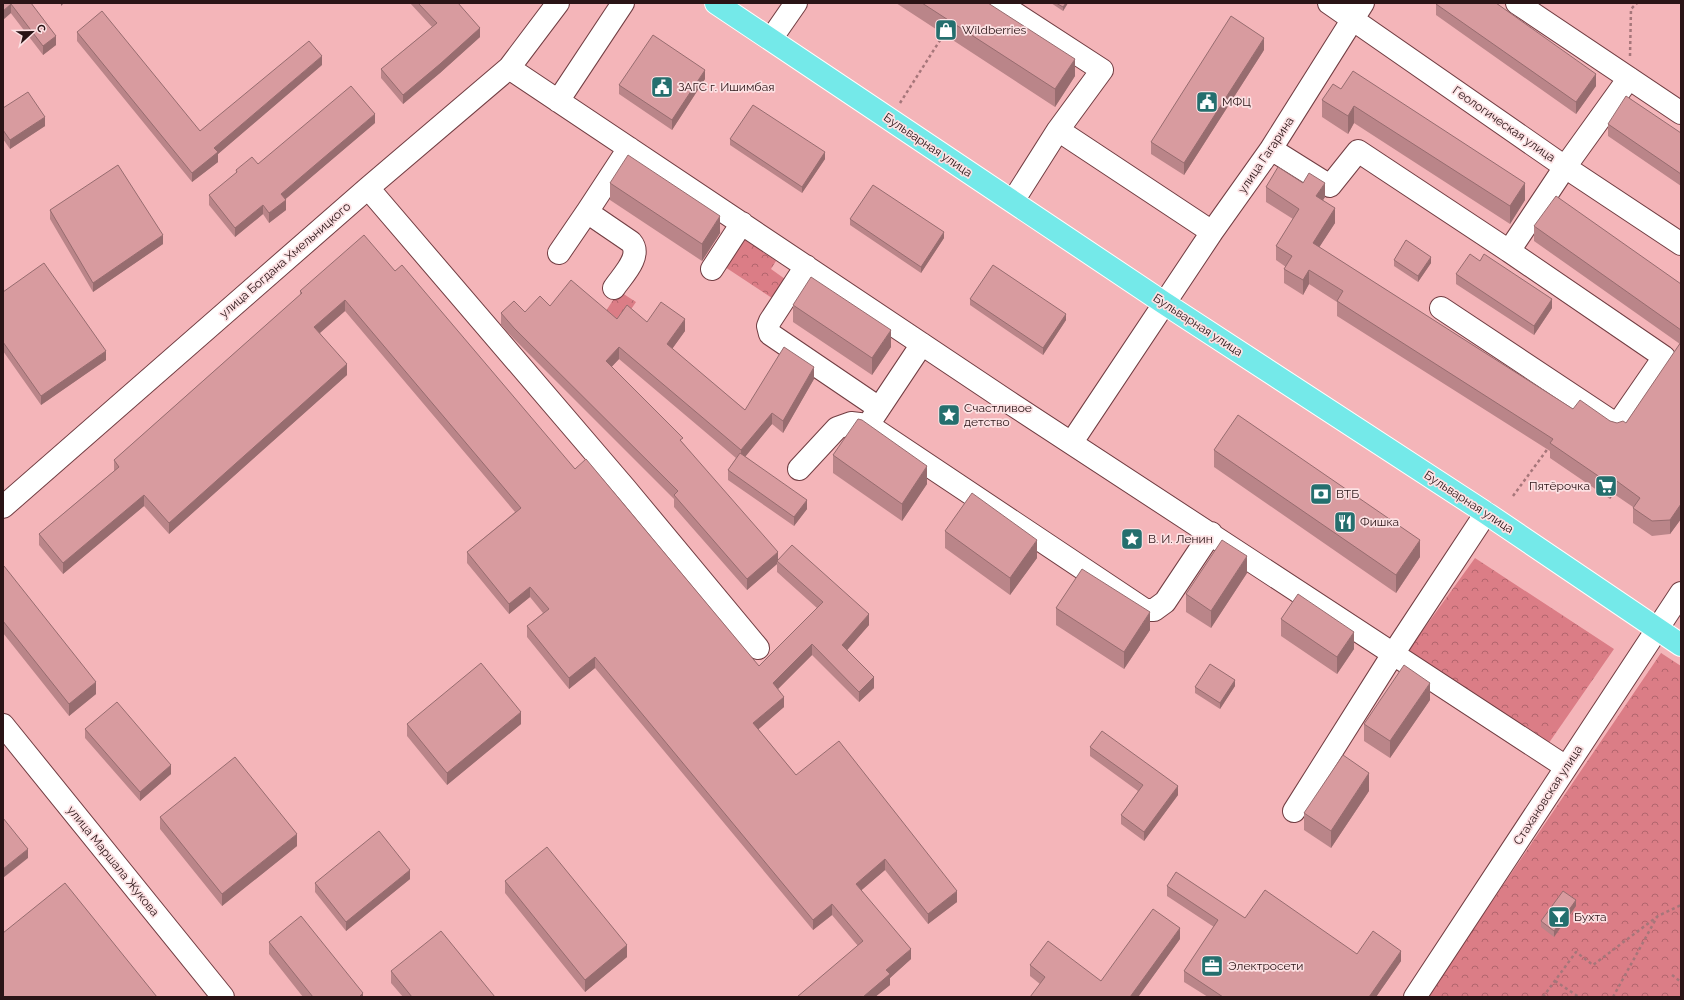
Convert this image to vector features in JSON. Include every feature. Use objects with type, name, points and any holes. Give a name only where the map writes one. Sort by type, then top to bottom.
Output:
[{"type":"main road","name":"Бульварная улица","points":[[716,3],[1164,303],[1486,513],[1681,645]]},
{"type":"street","name":"улица Богдана Хмельницкого","points":[[3,507],[368,188],[509,68],[558,3]]},
{"type":"street","points":[[558,101],[623,3]]},
{"type":"street","points":[[771,39],[796,3]]},
{"type":"street","points":[[999,3],[1102,70],[1058,130],[1013,201]]},
{"type":"street","name":"Геологическая улица","points":[[1329,3],[1357,10],[1565,167],[1681,244]]},
{"type":"street","points":[[1517,3],[1681,113]]},
{"type":"street","name":"улица Гагарина","points":[[1072,442],[1212,232],[1272,149],[1357,10]]},
{"type":"street","points":[[509,68],[922,344],[1566,768]]},
{"type":"street","points":[[1509,251],[1565,167],[1629,78]]},
{"type":"street","points":[[1058,130],[1212,232]]},
{"type":"street","points":[[559,253],[629,148]]},
{"type":"street","points":[[1272,149],[1330,186],[1358,151],[1664,356],[1616,425],[1441,308]]},
{"type":"street","points":[[368,188],[625,488],[758,648]]},
{"type":"street","points":[[587,212],[631,242],[636,250],[634,258],[614,288]]},
{"type":"street","points":[[712,269],[742,224]]},
{"type":"street","points":[[806,266],[770,321],[768,330],[770,334],[874,417],[1145,610],[1154,610],[1165,602],[1210,533]]},
{"type":"street","points":[[799,469],[837,428],[874,417],[922,344]]},
{"type":"street","points":[[1294,811],[1393,654],[1486,513]]},
{"type":"street","name":"Стахановская улица","points":[[1415,997],[1681,593]]},
{"type":"street","name":"улица Маршала Жукова","points":[[3,725],[223,997]]},
{"type":"path","points":[[1629,78],[1631,9],[1637,3]]},
{"type":"path","points":[[890,119],[944,34]]},
{"type":"path","points":[[1513,496],[1550,446]]},
{"type":"path","points":[[1543,997],[1576,952],[1593,965],[1658,916],[1681,905]]},
{"type":"path","points":[[1613,997],[1658,916]]},
{"type":"path","points":[[1672,975],[1681,982]]},
{"type":"path","points":[[1555,981],[1579,997]]},
{"type":"green space","points":[[744,239],[776,261],[771,269],[785,279],[772,298],[725,267]]},
{"type":"green space","points":[[619,291],[636,302],[617,330],[602,317]]},
{"type":"green space","points":[[1475,558],[1614,649],[1544,750],[1405,655]]},
{"type":"green space","points":[[1661,653],[1681,666],[1681,997],[1427,997]]},
{"type":"building","points":[[3,3],[31,3],[56,36],[43,46],[11,4],[3,11]]},
{"type":"building","points":[[418,3],[458,3],[480,28],[403,95],[381,69],[437,23]]},
{"type":"building","points":[[922,3],[988,3],[1075,59],[1055,89]]},
{"type":"building","points":[[1056,3],[1066,3],[1063,7]]},
{"type":"building","points":[[1436,3],[1496,3],[1596,74],[1576,102]]},
{"type":"building","points":[[102,11],[200,131],[309,41],[322,56],[214,148],[218,152],[192,173],[77,32]]},
{"type":"building","points":[[1231,16],[1264,38],[1184,163],[1151,142]]},
{"type":"building","name":"ЗАГС г. Ишимбая","points":[[653,35],[705,70],[672,120],[619,85]]},
{"type":"building","points":[[1353,71],[1525,183],[1510,206],[1354,106],[1348,116],[1322,100],[1333,84],[1341,89]]},
{"type":"building","points":[[351,86],[375,114],[281,194],[286,200],[269,213],[263,205],[235,228],[209,195],[237,172],[236,170],[252,157],[258,164]]},
{"type":"building","points":[[28,92],[45,117],[10,140],[3,130],[3,108]]},
{"type":"building","points":[[1626,96],[1681,133],[1681,174],[1608,124]]},
{"type":"building","points":[[753,105],[825,152],[802,187],[730,139]]},
{"type":"building","points":[[628,155],[720,216],[702,244],[610,183]]},
{"type":"building","points":[[118,165],[163,235],[93,283],[50,210]]},
{"type":"building","points":[[1278,167],[1303,183],[1309,173],[1325,183],[1316,196],[1335,208],[1313,243],[1573,409],[1580,400],[1610,421],[1617,423],[1623,421],[1626,423],[1681,342],[1681,504],[1670,520],[1652,521],[1633,508],[1640,498],[1614,479],[1610,484],[1550,443],[1553,439],[1337,301],[1343,291],[1309,270],[1303,280],[1284,269],[1292,256],[1276,246],[1299,209],[1266,187]]},
{"type":"building","points":[[873,185],[944,232],[921,267],[850,219]]},
{"type":"building","points":[[1556,196],[1681,284],[1681,330],[1534,226]]},
{"type":"building","points":[[364,235],[395,271],[402,265],[575,469],[586,459],[759,666],[823,602],[777,561],[792,545],[869,614],[842,645],[874,677],[859,692],[812,644],[773,683],[784,697],[753,723],[796,775],[839,741],[957,891],[928,914],[885,859],[856,884],[911,949],[886,970],[890,974],[863,997],[797,997],[863,941],[832,904],[813,920],[595,657],[569,678],[527,626],[549,609],[530,587],[509,604],[467,552],[521,508],[345,300],[314,327],[347,364],[169,523],[144,495],[63,563],[39,534],[119,467],[114,460],[302,293],[300,291]]},
{"type":"building","points":[[1406,240],[1431,257],[1418,276],[1394,260]]},
{"type":"building","points":[[1470,254],[1480,261],[1484,254],[1552,299],[1534,326],[1456,274]]},
{"type":"building","points":[[44,263],[106,351],[41,396],[3,342],[3,292]]},
{"type":"building","points":[[993,265],[1066,314],[1043,348],[970,299]]},
{"type":"building","points":[[811,277],[891,330],[872,358],[793,305]]},
{"type":"building","points":[[571,280],[617,319],[627,305],[647,322],[661,302],[685,319],[667,344],[745,410],[784,347],[814,367],[783,421],[772,413],[741,450],[619,347],[606,361],[683,438],[680,440],[778,552],[747,579],[674,495],[678,491],[514,328],[501,313],[514,301],[525,312],[540,296],[550,306]]},
{"type":"building","points":[[1238,415],[1420,540],[1396,575],[1214,450]]},
{"type":"building","points":[[858,419],[862,420],[927,466],[902,504],[833,455]]},
{"type":"building","points":[[740,453],[807,500],[794,517],[728,470]]},
{"type":"building","points":[[972,493],[1037,540],[1010,578],[945,531]]},
{"type":"building","points":[[1222,540],[1247,556],[1211,611],[1186,594]]},
{"type":"building","points":[[4,566],[96,682],[69,704],[3,621]]},
{"type":"building","points":[[1082,569],[1150,612],[1124,652],[1056,608]]},
{"type":"building","points":[[1298,594],[1354,632],[1337,657],[1281,619]]},
{"type":"building","points":[[481,663],[521,712],[447,773],[407,724]]},
{"type":"building","points":[[1210,664],[1235,680],[1220,703],[1195,687]]},
{"type":"building","points":[[1404,665],[1430,683],[1390,741],[1364,724]]},
{"type":"building","points":[[117,702],[171,765],[140,792],[85,729]]},
{"type":"building","points":[[1102,731],[1178,786],[1144,832],[1121,815],[1143,785],[1090,747]]},
{"type":"building","points":[[1343,755],[1369,773],[1331,831],[1304,813]]},
{"type":"building","points":[[235,757],[297,834],[222,894],[160,817]]},
{"type":"building","points":[[3,818],[28,849],[3,869]]},
{"type":"building","points":[[379,831],[410,870],[346,922],[315,883]]},
{"type":"building","points":[[547,847],[627,945],[585,980],[505,881]]},
{"type":"building","points":[[1176,872],[1245,918],[1265,890],[1357,954],[1373,931],[1401,951],[1369,997],[1223,997],[1184,971],[1218,920],[1167,886]]},
{"type":"building","points":[[65,883],[157,997],[3,997],[3,933]]},
{"type":"building","name":"Бухта","points":[[1563,891],[1576,900],[1554,931],[1541,921]]},
{"type":"building","points":[[1153,909],[1180,928],[1130,997],[1030,997],[1045,977],[1030,965],[1048,941],[1101,981]]},
{"type":"building","points":[[301,916],[363,993],[359,997],[313,997],[269,942]]},
{"type":"building","points":[[441,931],[495,997],[412,997],[391,971]]},
{"type":"place","name":"Wildberries","points":[[946,30]]},
{"type":"place","name":"ЗАГС г. Ишимбая","points":[[662,87]]},
{"type":"place","name":"МФЦ","points":[[1207,102]]},
{"type":"place","name":"Счастливое детство","points":[[949,415]]},
{"type":"place","name":"Пятёрочка","points":[[1606,486]]},
{"type":"place","name":"ВТБ","points":[[1321,494]]},
{"type":"place","name":"Фишка","points":[[1345,522]]},
{"type":"place","name":"В. И. Ленин","points":[[1132,539]]},
{"type":"place","name":"Бухта","points":[[1559,917]]},
{"type":"place","name":"Электросети","points":[[1212,966]]}]
